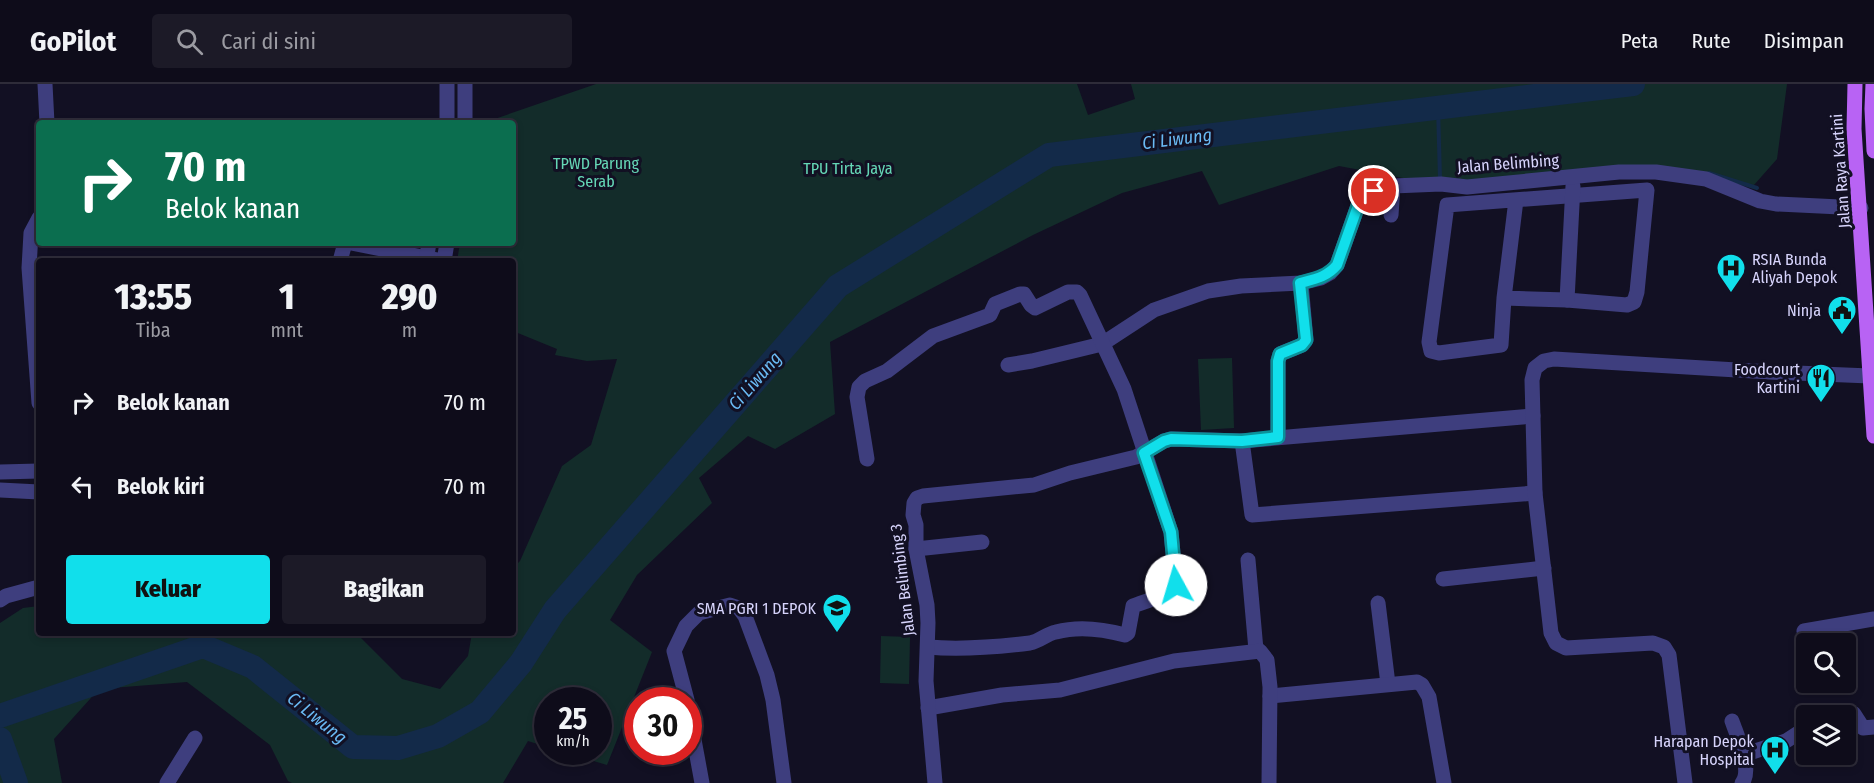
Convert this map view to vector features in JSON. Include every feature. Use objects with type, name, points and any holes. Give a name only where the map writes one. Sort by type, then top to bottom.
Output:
[{"type":"main road","name":"Jalan Raya Kartini","points":[[1855,84],[1854,129],[1861,208],[1874,436]]},
{"type":"main road","points":[[1873,84],[1874,151]]},
{"type":"street","points":[[45,84],[47,120]]},
{"type":"street","points":[[447,84],[447,120]]},
{"type":"street","points":[[465,84],[465,120]]},
{"type":"street","name":"Jalan Belimbing","points":[[1008,365],[1032,362],[1102,344],[1154,310],[1208,291],[1241,286],[1300,283],[1321,278],[1337,265],[1360,200],[1374,191],[1393,186],[1441,184],[1467,187],[1619,172],[1656,172],[1706,179],[1760,201],[1776,204],[1861,208]]},
{"type":"street","points":[[1589,175],[1590,194]]},
{"type":"street","points":[[1567,300],[1574,195],[1572,177]]},
{"type":"street","points":[[1391,215],[1393,186]]},
{"type":"street","points":[[1504,298],[1627,305],[1634,302],[1637,292],[1647,190],[1446,205],[1429,342],[1431,351],[1439,353],[1501,345],[1504,298],[1516,200]]},
{"type":"street","points":[[36,223],[31,232],[29,268],[36,362]]},
{"type":"street","points":[[372,246],[427,254]]},
{"type":"street","points":[[1278,437],[1278,361],[1280,354],[1302,345],[1306,340],[1300,283]]},
{"type":"street","points":[[867,459],[858,404],[859,387],[866,381],[887,371],[933,336],[992,314],[995,304],[1024,294],[1035,308],[1068,292],[1077,292],[1080,295],[1124,389],[1171,532],[1176,585],[1161,596],[1132,606],[1128,633],[1125,635],[1101,629],[1083,629],[1057,632],[1032,642],[957,648],[928,647]]},
{"type":"street","points":[[1685,783],[1669,655],[1664,647],[1653,643],[1574,648],[1561,646],[1553,639],[1549,627],[1535,493],[1532,380],[1535,368],[1544,361],[1554,359],[1870,376]]},
{"type":"street","points":[[1144,453],[1171,439],[1242,441],[1533,416]]},
{"type":"street","points":[[1242,441],[1252,515],[1535,493]]},
{"type":"street","name":"Jalan Belimbing 3","points":[[935,783],[928,708],[927,605],[916,549],[913,508],[915,500],[920,497],[1034,485],[1144,453]]},
{"type":"street","points":[[0,472],[36,471]]},
{"type":"street","points":[[0,490],[36,492]]},
{"type":"street","points":[[916,549],[982,542]]},
{"type":"street","points":[[1248,560],[1256,650]]},
{"type":"street","points":[[1443,579],[1544,568]]},
{"type":"street","points":[[2,597],[36,588]]},
{"type":"street","points":[[1378,603],[1388,684]]},
{"type":"street","points":[[684,687],[674,651],[686,626],[699,614],[710,609],[730,605],[739,608],[745,616],[769,683],[784,783]]},
{"type":"street","points":[[1804,631],[1874,619]]},
{"type":"street","points":[[928,708],[1002,695],[1060,690],[1158,664],[1256,650],[1264,653],[1267,660],[1270,696],[1269,783]]},
{"type":"street","points":[[1270,696],[1417,682],[1426,690],[1444,783]]},
{"type":"street","points":[[1856,717],[1863,728],[1874,727]]},
{"type":"street","points":[[1732,721],[1747,774],[1742,783]]},
{"type":"street","points":[[1743,755],[1785,741],[1796,734]]},
{"type":"street","points":[[167,783],[195,738]]},
{"type":"street","points":[[699,765],[702,783]]},
{"type":"green space","points":[[596,84],[1077,84],[1088,115],[1135,99],[1131,84],[1787,84],[1777,159],[1754,185],[1590,173],[1456,188],[1339,166],[1219,205],[1202,171],[1122,193],[1033,235],[830,342],[835,414],[775,449],[748,436],[699,478],[712,503],[637,575],[610,620],[652,652],[638,687],[624,687],[624,722],[612,752],[612,687],[534,687],[534,743],[528,741],[503,783],[292,783],[288,781],[270,745],[187,682],[99,689],[54,739],[62,783],[0,783],[0,623],[23,608],[36,606],[36,636],[359,636],[402,679],[440,689],[468,656],[471,636],[516,636],[516,565],[520,561],[562,466],[591,445],[617,359],[587,361],[555,355],[557,349],[516,332],[516,258],[458,258],[460,246],[516,246],[516,120],[492,120]]},
{"type":"green space","points":[[1232,358],[1234,428],[1201,430],[1198,359]]},
{"type":"green space","points":[[881,636],[910,637],[909,684],[880,683]]},
{"type":"waterway","name":"Ci Liwung","points":[[0,716],[203,646],[253,667],[353,747],[398,748],[438,736],[480,712],[521,663],[555,610],[838,286],[1049,155],[1633,84]]},
{"type":"waterway","points":[[1438,107],[1440,179]]},
{"type":"waterway","points":[[1709,173],[1757,188]]},
{"type":"waterway","name":"Ci Liwung","points":[[0,739],[16,783]]},
{"type":"place","name":"RSIA Bunda Aliyah Depok","points":[[1731,294]]},
{"type":"place","name":"Ninja","points":[[1842,336]]},
{"type":"place","name":"Foodcourt Kartini","points":[[1821,404]]},
{"type":"place","name":"SMA PGRI 1 DEPOK","points":[[837,634]]},
{"type":"place","name":"Harapan Depok Hospital","points":[[1775,776]]},
{"type":"route","points":[[1176,585],[1171,532],[1144,453],[1171,439],[1242,441],[1278,437],[1277,375],[1280,354],[1302,345],[1306,340],[1300,283],[1321,278],[1337,265],[1360,200],[1374,191]]},
{"type":"park label","name":"TPU Tirta Jaya","points":[[848,168]]},
{"type":"park label","name":"TPWD Parung Serab","points":[[596,172]]}]
